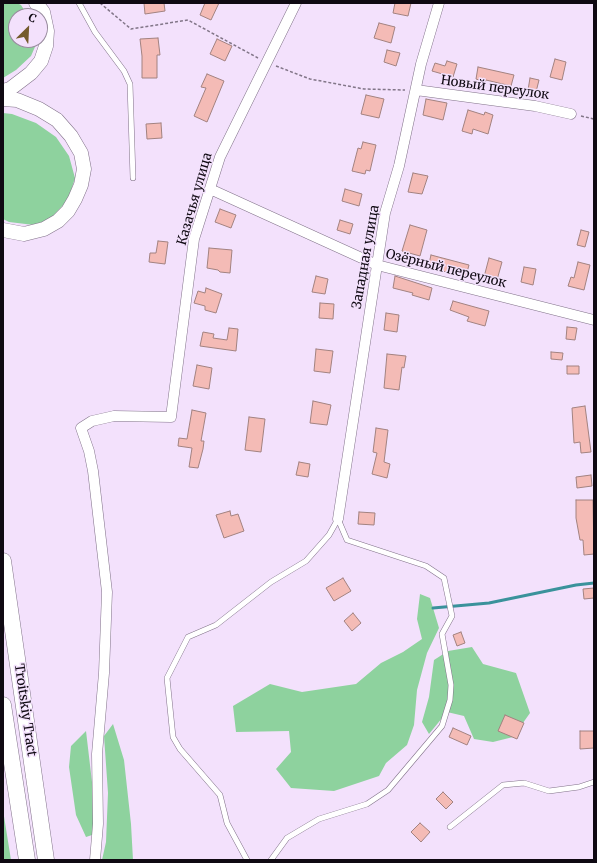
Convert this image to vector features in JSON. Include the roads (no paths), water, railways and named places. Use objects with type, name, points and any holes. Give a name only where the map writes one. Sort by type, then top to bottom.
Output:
[{"type":"main road","points":[[3,91],[10,89],[31,73],[41,61],[46,46],[47,31],[43,12],[36,3]]},
{"type":"main road","points":[[3,98],[17,100],[39,109],[57,120],[71,136],[81,153],[84,169],[81,185],[75,198],[68,211],[58,221],[44,229],[24,234],[3,230]]},
{"type":"main road","name":"Troitskiy Tract","points":[[3,561],[46,860]]},
{"type":"main road","name":"Troitskiy Tract","points":[[3,705],[27,860]]},
{"type":"street","name":"Казачья улица","points":[[95,860],[98,824],[97,754],[104,673],[107,592],[93,471],[89,451],[81,428],[92,421],[114,416],[171,417],[194,239],[220,157],[296,3]]},
{"type":"street","name":"Западная улица","points":[[338,519],[385,213],[399,166],[421,64],[439,3]]},
{"type":"street","name":"Новый переулок","points":[[416,90],[535,106],[571,114]]},
{"type":"street","name":"Озёрный переулок","points":[[210,190],[377,265],[594,320]]},
{"type":"lane","points":[[79,3],[95,32],[124,71],[130,84],[133,178]]},
{"type":"lane","points":[[247,860],[227,823],[220,795],[180,749],[173,738],[168,678],[188,637],[216,625],[272,582],[306,561],[329,535],[338,519]]},
{"type":"lane","points":[[271,860],[287,838],[319,819],[367,804],[388,790],[442,726],[450,700],[451,685],[442,634],[452,616],[444,578],[426,566],[347,540],[338,519]]},
{"type":"lane","points":[[450,827],[503,785],[524,782],[549,791],[579,787],[594,782]]},
{"type":"waterway","points":[[433,608],[489,603],[576,585],[594,583]]}]
